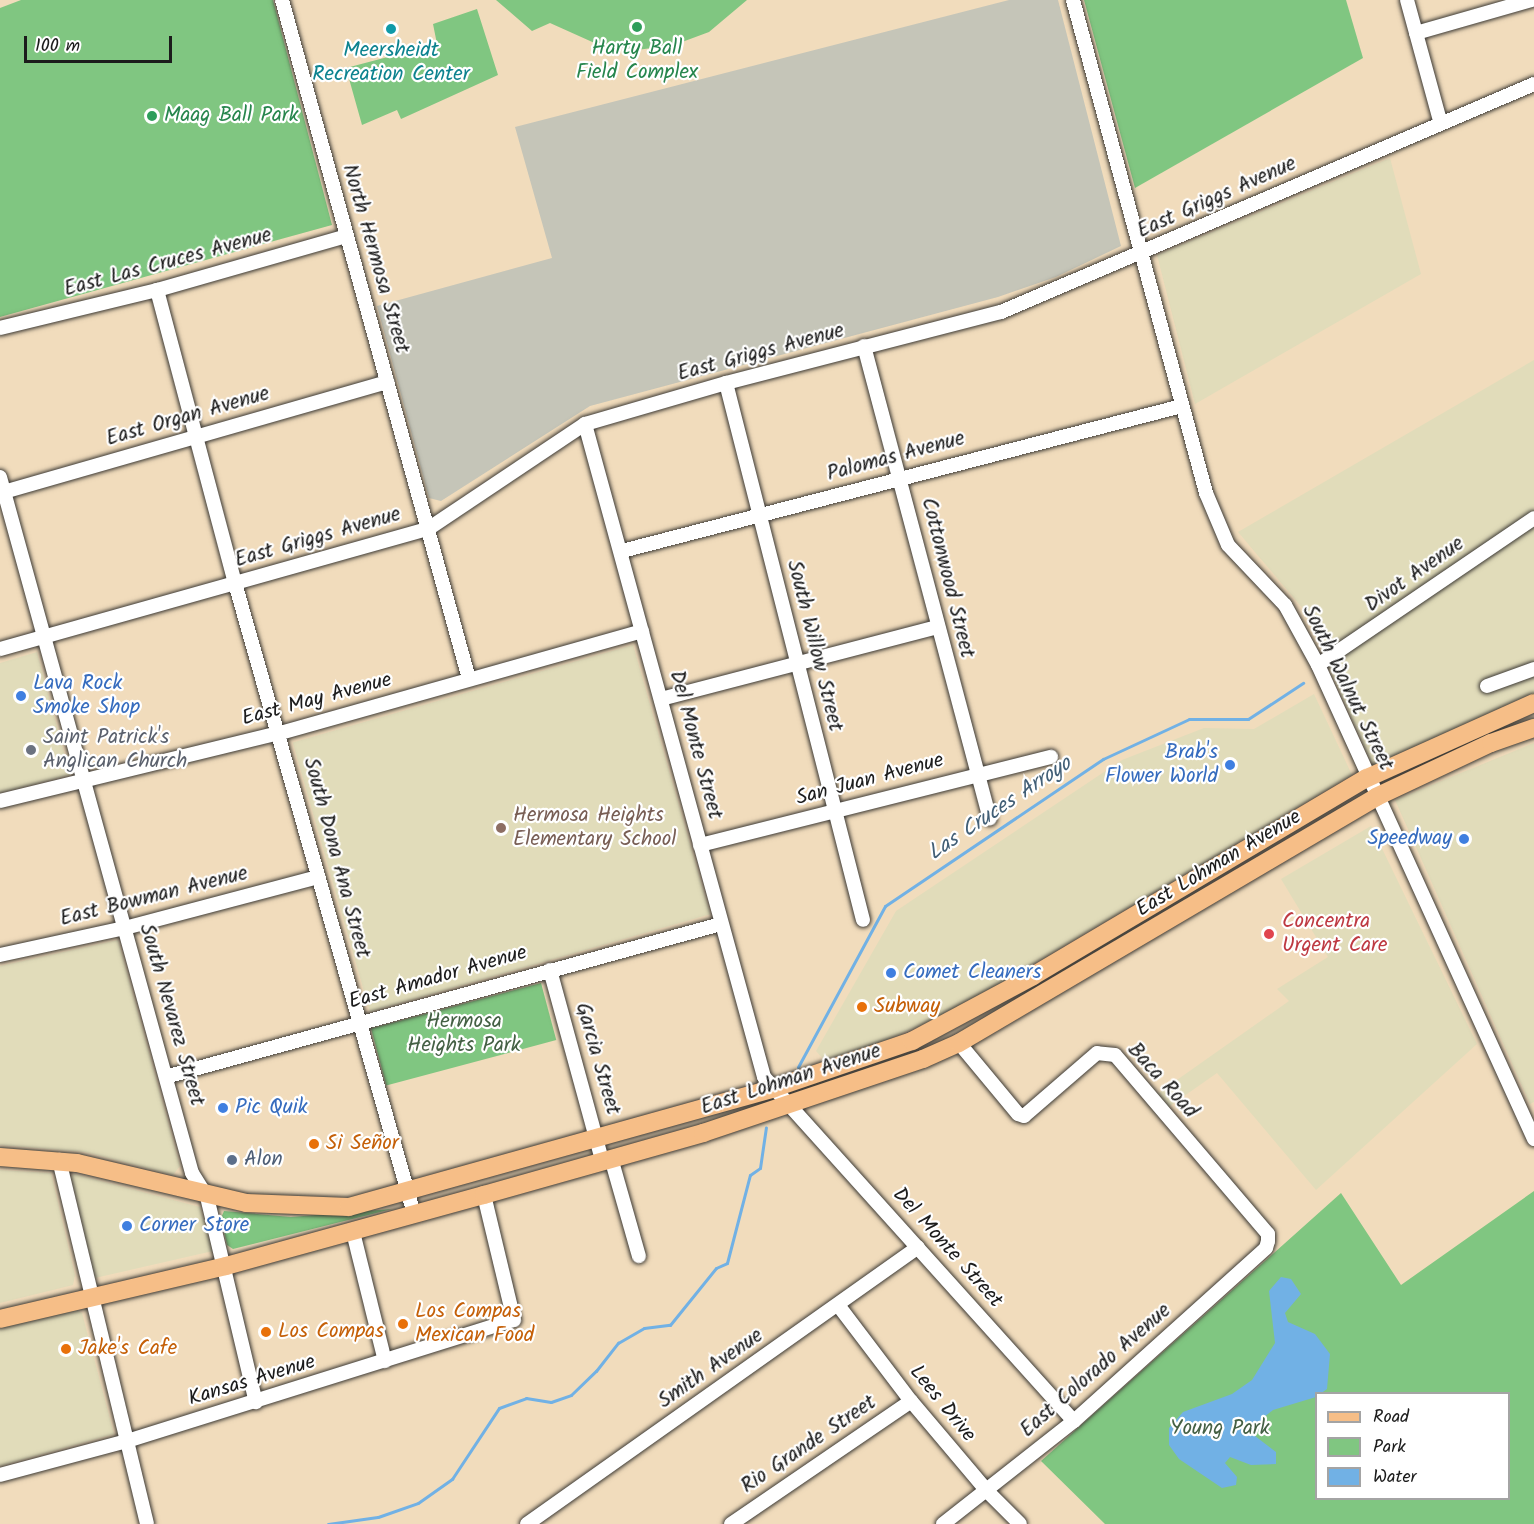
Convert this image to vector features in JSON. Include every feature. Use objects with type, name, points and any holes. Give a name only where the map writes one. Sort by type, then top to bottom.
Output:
[{"type":"main road","name":"East Lohman Avenue","points":[[407,1193],[597,1140],[769,1083],[912,1041],[991,1000],[1367,778],[1534,703]]},
{"type":"main road","points":[[1482,725],[1491,743]]},
{"type":"main road","name":"East Lohman Avenue","points":[[0,1319],[226,1266],[353,1232],[703,1132],[851,1086],[959,1043],[1376,797],[1491,743],[1534,728]]},
{"type":"main road","points":[[0,1157],[58,1160],[117,1171],[207,1197],[286,1207],[349,1207],[407,1193]]},
{"type":"street","name":"North Hermosa Street","points":[[282,0],[469,679]]},
{"type":"street","name":"South Walnut Street","points":[[1073,0],[1206,493],[1228,545],[1285,605],[1318,665],[1367,778],[1528,1112],[1534,1139]]},
{"type":"street","points":[[1407,0],[1440,121]]},
{"type":"street","points":[[1416,33],[1525,1]]},
{"type":"street","name":"East Griggs Avenue","points":[[0,650],[428,529],[585,424],[726,383],[1001,312],[1143,254],[1440,121],[1534,84]]},
{"type":"street","name":"East Las Cruces Avenue","points":[[0,328],[157,290],[346,236]]},
{"type":"street","name":"South Dona Ana Street","points":[[157,290],[235,583],[280,733],[318,877],[414,1214]]},
{"type":"street","name":"Cottonwood Street","points":[[864,346],[990,819]]},
{"type":"street","name":"East Organ Avenue","points":[[1,487],[195,437],[387,382]]},
{"type":"street","name":"South Willow Street","points":[[726,383],[795,663],[863,920]]},
{"type":"street","name":"Palomas Avenue","points":[[622,551],[1182,406]]},
{"type":"street","name":"Del Monte Street","points":[[585,424],[622,551],[721,924],[769,1083],[1074,1421]]},
{"type":"street","name":"South Nevarez Street","points":[[1,487],[169,1076],[192,1173],[207,1197],[226,1266],[256,1402]]},
{"type":"street","name":"Divot Avenue","points":[[1318,665],[1534,518]]},
{"type":"street","points":[[662,699],[937,627]]},
{"type":"street","name":"East May Avenue","points":[[0,801],[280,733],[642,631]]},
{"type":"street","points":[[1487,686],[1534,669]]},
{"type":"street","name":"San Juan Avenue","points":[[700,845],[1051,757]]},
{"type":"street","name":"East Bowman Avenue","points":[[0,955],[125,928],[318,877]]},
{"type":"street","name":"East Amador Avenue","points":[[169,1076],[721,924]]},
{"type":"street","name":"Garcia Street","points":[[550,970],[597,1140],[607,1159],[639,1256]]},
{"type":"street","name":"Baca Road","points":[[959,1043],[1018,1114],[1024,1116],[1097,1053],[1115,1055],[1268,1234],[1268,1241]]},
{"type":"street","points":[[58,1160],[147,1524]]},
{"type":"street","name":"Kansas Avenue","points":[[0,1475],[127,1442],[514,1320],[484,1195]]},
{"type":"street","points":[[353,1232],[385,1361]]},
{"type":"street","name":"East Colorado Avenue","points":[[943,1524],[988,1492],[1074,1421],[1266,1248],[1268,1241]]},
{"type":"street","name":"Smith Avenue","points":[[527,1524],[918,1247]]},
{"type":"street","name":"Lees Drive","points":[[838,1305],[911,1401],[988,1492],[1020,1524]]},
{"type":"street","name":"Rio Grande Street","points":[[732,1524],[911,1401]]},
{"type":"shaded area","points":[[1009,0],[1058,0],[1121,246],[1056,277],[998,297],[590,406],[441,501],[429,498],[377,306],[552,258],[515,127]]},
{"type":"shaded area","points":[[1390,158],[1421,274],[1195,404],[1157,255]]},
{"type":"shaded area","points":[[1534,360],[1534,695],[1373,767],[1304,610],[1238,532]]},
{"type":"shaded area","name":"Hermosa Heights Elementary School","points":[[633,645],[710,914],[370,1012],[293,743]]},
{"type":"shaded area","points":[[37,652],[70,775],[0,793],[0,663]]},
{"type":"shaded area","points":[[1314,694],[1352,775],[959,1008],[887,1040],[824,1060],[816,1051],[896,911],[1122,760],[1204,728],[1254,729]]},
{"type":"shaded area","points":[[1534,743],[1534,1102],[1530,1104],[1395,800]]},
{"type":"shaded area","points":[[1371,826],[1477,1044],[1316,1190],[1217,1073],[1167,1108],[1157,1094],[1289,1001],[1277,989],[1328,957],[1281,879]]},
{"type":"shaded area","points":[[118,940],[180,1166],[173,1175],[85,1152],[0,1145],[0,966]]},
{"type":"shaded area","points":[[0,1170],[51,1173],[75,1275],[73,1285],[0,1303]]},
{"type":"shaded area","points":[[74,1174],[200,1207],[213,1251],[95,1278],[71,1177]]},
{"type":"shaded area","points":[[77,1310],[82,1313],[114,1434],[0,1466],[0,1328]]},
{"type":"green space","name":"Maag Ball Park","points":[[21,0],[273,0],[332,225],[0,317],[0,8]]},
{"type":"green space","name":"Harty Ball Field Complex","points":[[496,0],[747,0],[709,32],[674,45],[637,50],[599,45],[550,23],[532,31]]},
{"type":"green space","points":[[1084,0],[1346,0],[1363,58],[1135,188]]},
{"type":"green space","points":[[477,9],[498,75],[401,119],[397,110],[362,125],[346,68],[437,44],[433,24]]},
{"type":"green space","name":"Hermosa Heights Park","points":[[541,983],[556,1040],[386,1086],[371,1029]]},
{"type":"green space","name":"Young Park","points":[[1534,1191],[1534,1524],[1105,1524],[1041,1461],[1341,1193],[1401,1285]]},
{"type":"green space","points":[[392,1209],[233,1249],[227,1245],[221,1218],[224,1211],[291,1217]]},
{"type":"water","points":[[1281,1277],[1291,1279],[1301,1294],[1285,1313],[1288,1322],[1315,1334],[1330,1354],[1327,1389],[1323,1392],[1315,1392],[1315,1397],[1273,1410],[1263,1418],[1255,1436],[1276,1452],[1276,1464],[1251,1465],[1230,1457],[1225,1463],[1237,1477],[1236,1485],[1222,1488],[1179,1459],[1169,1445],[1169,1428],[1183,1412],[1232,1394],[1252,1380],[1275,1343],[1269,1291]]},
{"type":"waterway","name":"Las Cruces Arroyo","points":[[798,1067],[885,906],[1103,759],[1189,719],[1248,719],[1303,683]]},
{"type":"waterway","name":"Las Cruces Arroyo","points":[[328,1524],[378,1517],[418,1503],[452,1479],[499,1408],[526,1398],[551,1402],[571,1395],[596,1371],[618,1343],[644,1328],[670,1325],[716,1268],[727,1263],[750,1175],[760,1168],[766,1127]]},
{"type":"place","name":"Harty Ball Field Complex","points":[[637,27]]},
{"type":"place","name":"Meersheidt Recreation Center","points":[[391,29]]},
{"type":"place","name":"Maag Ball Park","points":[[152,116]]},
{"type":"place","name":"Lava Rock Smoke Shop","points":[[21,696]]},
{"type":"place","name":"Saint Patrick's Anglican Church","points":[[31,750]]},
{"type":"place","name":"Brab's Flower World","points":[[1230,765]]},
{"type":"place","name":"Hermosa Heights Elementary School","points":[[501,828]]},
{"type":"place","name":"Speedway","points":[[1464,839]]},
{"type":"place","name":"Concentra Urgent Care","points":[[1269,934]]},
{"type":"place","name":"Comet Cleaners","points":[[891,973]]},
{"type":"place","name":"Subway","points":[[862,1007]]},
{"type":"place","name":"Pic Quik","points":[[223,1108]]},
{"type":"place","name":"Si Señor","points":[[314,1144]]},
{"type":"place","name":"Alon","points":[[232,1160]]},
{"type":"place","name":"Corner Store","points":[[127,1226]]},
{"type":"place","name":"Los Compas Mexican Food","points":[[403,1324]]},
{"type":"place","name":"Los Compas","points":[[266,1332]]},
{"type":"place","name":"Jake's Cafe","points":[[66,1349]]}]
